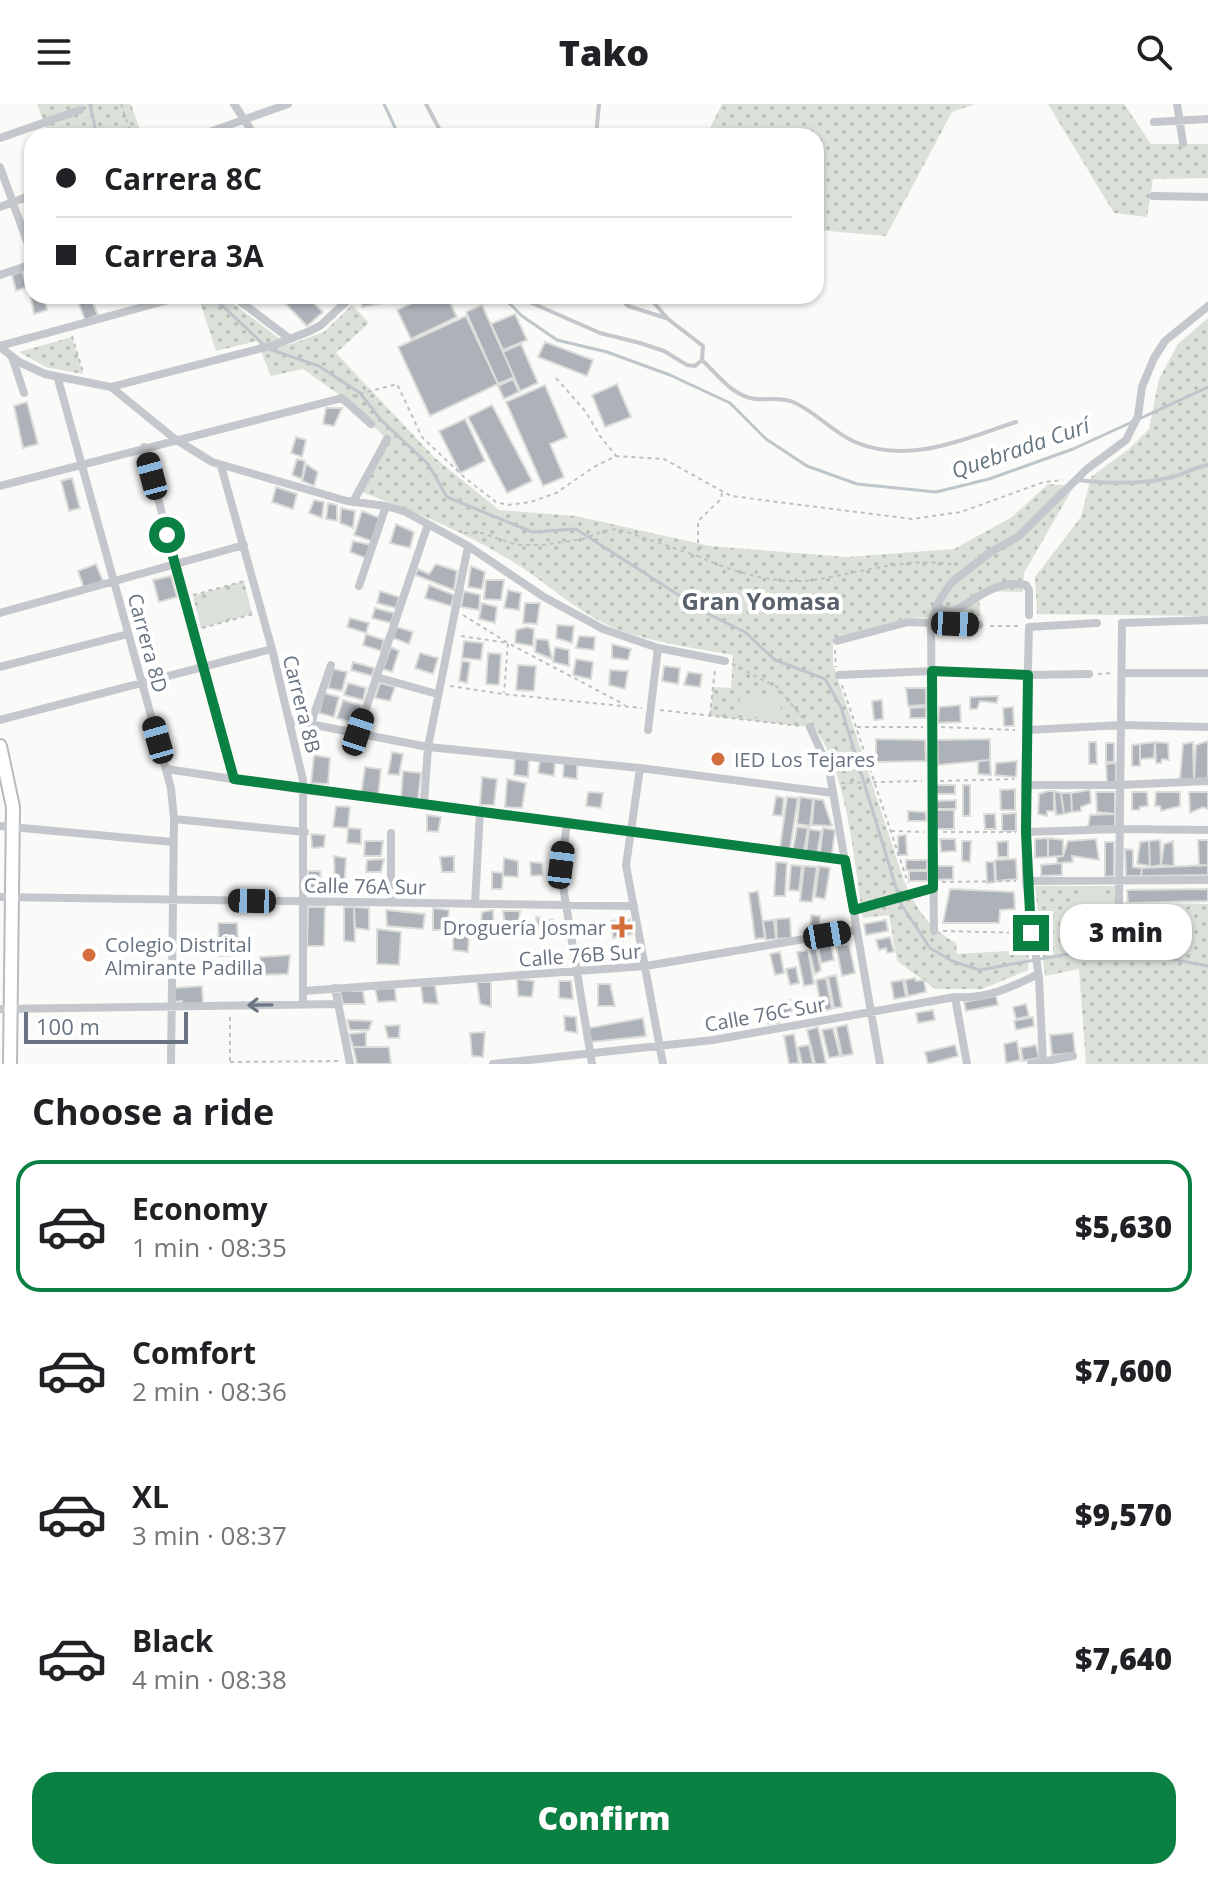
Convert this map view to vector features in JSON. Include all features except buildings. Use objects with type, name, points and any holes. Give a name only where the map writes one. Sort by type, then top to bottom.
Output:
[{"type":"street","points":[[234,104],[250,128]]},
{"type":"street","points":[[221,128],[288,104]]},
{"type":"street","points":[[1177,104],[1183,143]]},
{"type":"street","points":[[28,128],[82,109]]},
{"type":"street","points":[[1154,122],[1208,119]]},
{"type":"street","points":[[0,138],[24,130]]},
{"type":"street","points":[[0,167],[24,233]]},
{"type":"street","points":[[1153,196],[1208,197]]},
{"type":"street","points":[[0,207],[24,198]]},
{"type":"street","points":[[0,275],[24,267]]},
{"type":"street","points":[[0,347],[154,304]]},
{"type":"street","points":[[244,304],[290,339]]},
{"type":"street","points":[[0,347],[12,357],[58,379],[111,387],[274,345],[321,325],[343,304]]},
{"type":"street","points":[[934,931],[931,623],[936,607],[946,588],[969,568],[1018,537],[1098,459],[1126,440],[1136,420],[1145,377],[1159,350],[1165,341],[1208,306]]},
{"type":"street","points":[[12,357],[24,393]]},
{"type":"street","name":"Carrera 8D","points":[[58,379],[167,769],[174,819],[171,1064]]},
{"type":"street","points":[[111,387],[175,439],[221,466],[353,502],[386,506],[468,546],[575,615],[603,629],[658,648],[721,660]]},
{"type":"street","points":[[0,486],[342,398],[371,424]]},
{"type":"street","points":[[353,502],[387,439]]},
{"type":"street","points":[[144,447],[234,779]]},
{"type":"street","name":"Carrera 8B","points":[[221,466],[272,649],[304,790],[303,1005]]},
{"type":"street","points":[[359,586],[386,506]]},
{"type":"street","points":[[358,732],[428,524]]},
{"type":"street","points":[[0,613],[244,545]]},
{"type":"street","points":[[424,804],[428,747],[437,694],[452,635],[468,546]]},
{"type":"street","points":[[936,607],[952,612],[994,586],[1026,585],[1029,590],[1029,615]]},
{"type":"street","points":[[1119,903],[1122,879],[1122,623],[1208,620]]},
{"type":"street","points":[[837,641],[908,622],[979,625]]},
{"type":"street","points":[[1043,1062],[1037,971],[1026,881],[1029,627],[1097,623]]},
{"type":"street","points":[[0,667],[128,634]]},
{"type":"street","points":[[648,730],[658,648]]},
{"type":"street","points":[[0,720],[272,649]]},
{"type":"street","points":[[311,723],[331,665]]},
{"type":"street","points":[[839,675],[932,671],[1089,674]]},
{"type":"street","points":[[1122,673],[1208,673]]},
{"type":"street","points":[[377,677],[437,694]]},
{"type":"street","points":[[289,720],[428,747],[833,789]]},
{"type":"street","points":[[1028,730],[1122,725],[1208,727]]},
{"type":"street","points":[[810,727],[825,756],[833,789],[880,1064]]},
{"type":"street","points":[[0,746],[12,795],[6,827],[6,1009],[10,1064]]},
{"type":"street","points":[[640,768],[626,865],[663,1064]]},
{"type":"street","points":[[167,769],[304,790],[845,860]]},
{"type":"street","points":[[1025,785],[1208,781]]},
{"type":"street","points":[[475,904],[480,811]]},
{"type":"street","points":[[174,819],[305,832]]},
{"type":"street","points":[[567,822],[561,874],[591,1059]]},
{"type":"street","points":[[6,827],[173,842]]},
{"type":"street","points":[[1026,832],[1208,830]]},
{"type":"street","points":[[391,833],[391,902]]},
{"type":"street","points":[[1026,881],[1208,880]]},
{"type":"street","points":[[854,910],[933,885]]},
{"type":"street","name":"Calle 76A Sur","points":[[6,897],[634,906]]},
{"type":"street","name":"Calle 76B Sur","points":[[303,991],[646,966],[857,930]]},
{"type":"street","name":"Calle 76C Sur","points":[[493,1064],[591,1059],[955,997],[989,995],[1037,971]]},
{"type":"street","points":[[335,988],[350,1063]]},
{"type":"street","points":[[955,997],[967,1064]]},
{"type":"street","points":[[6,1009],[338,1004]]},
{"type":"street","points":[[1031,1064],[1073,1056]]},
{"type":"lane","points":[[426,104],[439,128]]},
{"type":"lane","points":[[597,128],[599,104]]},
{"type":"lane","points":[[534,304],[600,333],[664,351],[687,365],[695,366],[702,360],[703,346],[668,319],[655,304]]},
{"type":"lane","points":[[626,304],[668,319]]},
{"type":"lane","points":[[702,360],[740,396],[792,401],[852,440],[870,447],[926,451],[1016,422]]},
{"type":"lane","points":[[1076,480],[1110,484],[1141,483],[1173,477],[1208,465]]},
{"type":"path","points":[[82,109],[97,104]]},
{"type":"path","points":[[121,104],[129,128]]},
{"type":"path","points":[[69,327],[86,382]]},
{"type":"path","points":[[556,378],[586,412],[616,456]]},
{"type":"path","points":[[353,395],[397,384],[422,437],[465,478],[496,502],[508,505],[531,502],[556,493],[616,456],[664,459],[722,493],[745,498],[912,519],[961,512],[1044,482],[1076,480]]},
{"type":"path","points":[[698,556],[698,521],[721,499],[722,493]]},
{"type":"path","points":[[453,538],[471,531],[517,545],[562,543],[618,529],[735,571],[794,581],[898,563],[951,564],[969,568]]},
{"type":"path","points":[[184,598],[253,579]]},
{"type":"path","points":[[193,630],[262,611]]},
{"type":"path","points":[[456,611],[508,643],[626,706]]},
{"type":"path","points":[[979,625],[1029,627]]},
{"type":"path","points":[[452,635],[508,643]]},
{"type":"path","points":[[837,641],[834,653],[839,675],[909,895]]},
{"type":"path","points":[[503,694],[508,643]]},
{"type":"path","points":[[710,716],[721,660],[777,687],[810,727]]},
{"type":"path","points":[[1089,674],[1122,673]]},
{"type":"path","points":[[440,684],[503,694],[810,727]]},
{"type":"path","points":[[857,727],[1028,730]]},
{"type":"path","points":[[833,789],[854,781],[1010,778],[1025,785]]},
{"type":"path","points":[[890,831],[1026,832]]},
{"type":"path","points":[[933,885],[1026,881]]},
{"type":"path","points":[[934,931],[1031,933]]},
{"type":"path","points":[[230,1006],[230,1063],[350,1063]]},
{"type":"shaded area","points":[[37,104],[131,104],[139,128],[46,128]]},
{"type":"shaded area","points":[[722,104],[975,104],[952,112],[886,236],[824,231],[824,128],[710,128]]},
{"type":"shaded area","points":[[1048,104],[1124,104],[1151,144],[1208,144],[1208,178],[1153,179],[1147,217],[1114,213]]},
{"type":"shaded area","points":[[201,304],[234,304],[288,345],[324,332],[352,305],[369,323],[336,353],[435,458],[499,510],[576,516],[710,546],[847,557],[954,549],[1012,517],[1048,484],[1074,486],[1024,573],[1023,592],[979,591],[980,616],[908,618],[833,639],[833,664],[904,881],[914,901],[931,924],[956,943],[957,954],[1029,950],[1028,970],[982,989],[935,989],[897,961],[889,915],[863,918],[841,788],[823,740],[810,722],[810,727],[710,716],[713,687],[731,688],[733,655],[661,642],[619,630],[576,607],[492,549],[359,491],[387,439],[337,393],[303,369],[271,376],[257,341],[216,351]]},
{"type":"shaded area","points":[[1208,318],[1208,616],[1037,614],[1035,577],[1081,517],[1091,477],[1129,449],[1149,429],[1159,379],[1178,344]]},
{"type":"shaded area","points":[[72,337],[83,374],[46,367],[19,352]]},
{"type":"shaded area","points":[[244,581],[252,614],[201,628],[193,596]]},
{"type":"shaded area","points":[[242,588],[249,611],[204,624],[197,601]]},
{"type":"shaded area","points":[[741,693],[782,697],[780,719],[738,715]]},
{"type":"shaded area","points":[[1035,886],[1118,886],[1119,902],[1208,904],[1208,1064],[1086,1064],[1079,969],[1045,976]]},
{"type":"shaded area","points":[[1079,890],[1104,890],[1105,927],[1079,927]]},
{"type":"waterway","points":[[90,104],[95,128]]},
{"type":"waterway","name":"Quebrada Curí","points":[[384,104],[395,128]]},
{"type":"waterway","points":[[220,304],[263,344]]},
{"type":"waterway","name":"Quebrada Curí","points":[[510,304],[557,340],[607,352],[670,375],[730,403],[766,439],[807,466],[857,484],[936,492],[989,479],[1073,449],[1132,422]]},
{"type":"waterway","points":[[269,349],[319,366],[360,393],[381,420],[428,464],[447,497],[532,532],[576,529],[708,614],[745,632],[775,660],[825,679],[841,707],[901,904],[930,948],[952,961],[980,970],[1079,952],[1145,954],[1208,966]]},
{"type":"waterway","name":"Quebrada Curí","points":[[1139,419],[1208,387]]},
{"type":"place","name":"IED Los Tejares","points":[[718,759]]},
{"type":"place","name":"Droguería Josmar","points":[[622,927]]},
{"type":"place","name":"Colegio Distrital Almirante Padilla","points":[[89,955]]},
{"type":"district","name":"Gran Yomasa","points":[[761,600]]},
{"type":"route","points":[[167,535],[234,779],[845,860],[854,910],[933,888],[932,671],[1028,675],[1026,881],[1031,933]]}]
